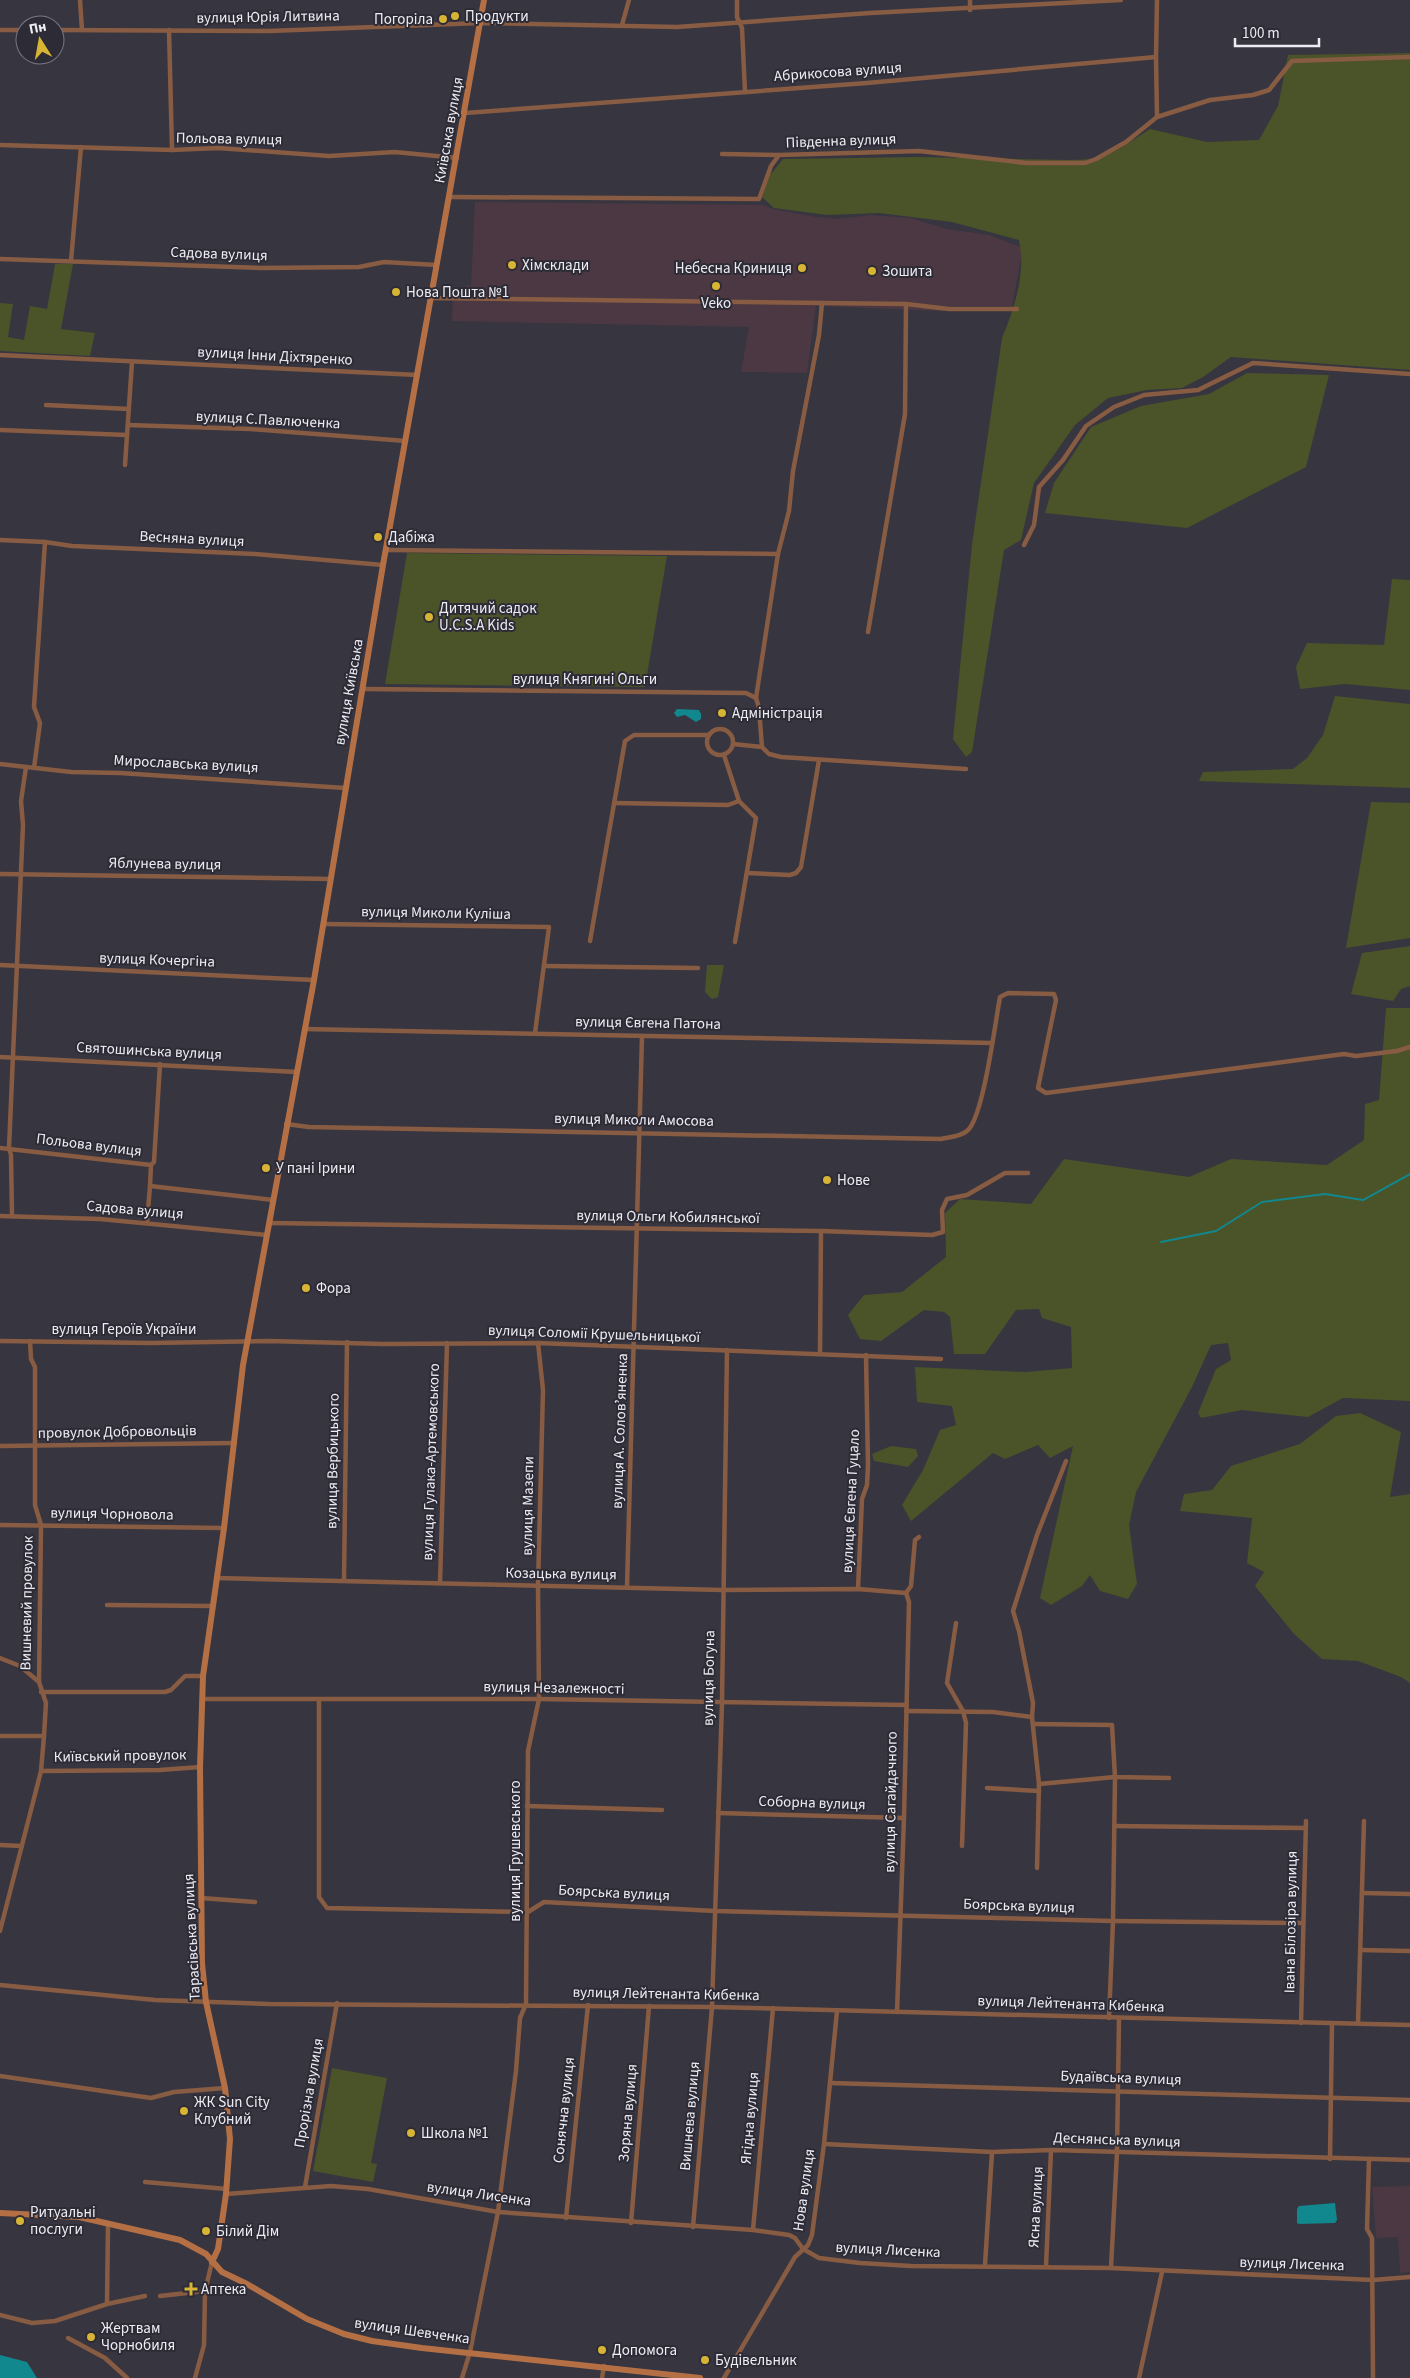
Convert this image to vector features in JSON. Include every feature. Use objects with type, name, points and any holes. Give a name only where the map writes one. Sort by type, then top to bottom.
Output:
[{"type":"street","points":[[80,0],[82,30]]},
{"type":"street","name":"Київська вулиця","points":[[437,265],[466,113],[484,0]]},
{"type":"street","points":[[622,25],[629,0]]},
{"type":"street","points":[[737,0],[736,17],[742,28],[745,92]]},
{"type":"street","points":[[970,0],[970,10]]},
{"type":"street","name":"вулиця Юрія Литвина","points":[[65,30],[269,31],[481,23],[677,27],[1121,0]]},
{"type":"street","points":[[1157,0],[1157,117],[1210,100],[1253,95],[1269,90],[1292,61],[1410,57]]},
{"type":"street","points":[[0,30],[15,30]]},
{"type":"street","points":[[170,30],[172,150]]},
{"type":"street","name":"Абрикосова вулиця","points":[[466,113],[867,83],[1156,57]]},
{"type":"street","name":"Південна вулиця","points":[[450,196],[759,199],[771,166],[779,154],[919,151],[1026,163],[1072,164],[1096,159],[1126,142],[1157,117]]},
{"type":"street","name":"Польова вулиця","points":[[0,145],[172,150],[218,148],[329,156],[395,152],[456,158]]},
{"type":"street","points":[[72,262],[81,147]]},
{"type":"street","points":[[722,154],[779,154]]},
{"type":"street","name":"Садова вулиця","points":[[0,259],[260,268],[359,266],[384,262],[437,265]]},
{"type":"street","name":"вулиця Київська","points":[[235,1443],[248,1341],[286,1124],[314,980],[383,565],[437,265]]},
{"type":"street","points":[[431,298],[906,304],[949,309],[1017,309]]},
{"type":"street","points":[[762,747],[759,708],[756,698],[778,554],[789,511],[793,471],[819,334],[822,303]]},
{"type":"street","points":[[868,632],[905,414],[906,304]]},
{"type":"street","name":"вулиця Інни Діхтяренко","points":[[0,355],[418,375]]},
{"type":"street","points":[[125,466],[132,362]]},
{"type":"street","points":[[1024,545],[1034,525],[1039,487],[1063,460],[1086,426],[1102,413],[1121,404],[1144,395],[1198,390],[1253,364],[1410,374]]},
{"type":"street","points":[[46,405],[129,409]]},
{"type":"street","name":"вулиця С.Павлюченка","points":[[128,425],[250,429],[406,441]]},
{"type":"street","points":[[0,430],[127,435]]},
{"type":"street","name":"Весняна вулиця","points":[[0,540],[45,542],[72,546],[255,554],[383,565]]},
{"type":"street","points":[[34,768],[40,723],[34,706],[45,542]]},
{"type":"street","points":[[386,550],[778,554]]},
{"type":"street","name":"вулиця Княгині Ольги","points":[[363,690],[746,693],[756,698]]},
{"type":"street","points":[[714,730],[724,730],[731,735],[733,744],[730,751],[724,755],[716,755],[710,751],[707,744],[709,735],[714,730]]},
{"type":"street","points":[[590,940],[624,744],[628,737],[634,735],[709,735]]},
{"type":"street","points":[[733,744],[762,747],[769,754],[781,757],[966,769]]},
{"type":"street","points":[[724,755],[739,801],[756,818],[735,942]]},
{"type":"street","points":[[748,873],[790,875],[796,873],[801,867],[819,760]]},
{"type":"street","name":"Мирославська вулиця","points":[[0,764],[71,772],[129,773],[345,788]]},
{"type":"street","points":[[12,1216],[12,1155],[10,1148],[18,966],[16,960],[23,825],[21,801],[26,767]]},
{"type":"street","points":[[614,803],[728,805],[739,801]]},
{"type":"street","name":"Яблунева вулиця","points":[[0,874],[331,879]]},
{"type":"street","name":"вулиця Миколи Куліша","points":[[323,924],[549,927],[544,966]]},
{"type":"street","name":"вулиця Кочергіна","points":[[0,966],[314,980]]},
{"type":"street","points":[[535,1033],[544,966],[698,968]]},
{"type":"street","points":[[992,1043],[1000,997],[1008,993],[1037,993],[1054,994],[1056,1000],[1038,1088],[1046,1093],[1344,1054],[1356,1056],[1370,1055],[1410,1046]]},
{"type":"street","name":"вулиця Євгена Патона","points":[[304,1029],[992,1043]]},
{"type":"street","name":"вулиця А. Соловʼяненка","points":[[627,1588],[642,1036]]},
{"type":"street","name":"вулиця Миколи Амосова","points":[[286,1124],[319,1127],[941,1139],[957,1136],[969,1130],[974,1120],[992,1043]]},
{"type":"street","name":"Святошинська вулиця","points":[[0,1056],[296,1072]]},
{"type":"street","points":[[151,1165],[154,1162],[160,1064]]},
{"type":"street","name":"Польова вулиця","points":[[0,1148],[151,1165],[147,1223]]},
{"type":"street","name":"вулиця Ольги Кобилянської","points":[[269,1222],[637,1230],[821,1231],[932,1235],[943,1232],[942,1210],[947,1199],[967,1195],[1005,1172],[1028,1173]]},
{"type":"street","points":[[150,1186],[273,1200]]},
{"type":"street","name":"Садова вулиця","points":[[0,1216],[100,1219],[267,1235]]},
{"type":"street","points":[[820,1353],[821,1231]]},
{"type":"street","name":"вулиця Героїв України","points":[[0,1341],[151,1343],[248,1341]]},
{"type":"street","name":"Вишневий провулок","points":[[30,1341],[31,1359],[35,1368],[35,1505],[40,1525],[39,1682],[47,1709],[41,1770]]},
{"type":"street","name":"вулиця Соломії Крушельницької","points":[[248,1341],[538,1343],[940,1359]]},
{"type":"street","name":"вулиця Вербицького","points":[[344,1580],[347,1342]]},
{"type":"street","name":"вулиця Гулака-Артемовського","points":[[440,1582],[447,1343]]},
{"type":"street","name":"вулиця Мазепи","points":[[538,1343],[543,1390],[538,1586],[539,1700]]},
{"type":"street","name":"вулиця Богуна","points":[[712,2007],[722,1703],[727,1350]]},
{"type":"street","name":"вулиця Євгена Гуцало","points":[[858,1589],[862,1499],[867,1485],[868,1466],[866,1355]]},
{"type":"street","name":"провулок Добровольців","points":[[0,1446],[235,1443]]},
{"type":"street","name":"Тарасівська вулиця","points":[[195,2378],[204,2345],[205,2291],[212,2262],[218,2249],[226,2192],[230,2139],[225,2088],[206,2002],[202,1963],[200,1767],[203,1676],[235,1443]]},
{"type":"street","points":[[1037,1868],[1039,1784],[1032,1717],[1033,1703],[1020,1631],[1013,1611],[1037,1535],[1066,1461]]},
{"type":"street","name":"вулиця Чорновола","points":[[0,1525],[224,1528]]},
{"type":"street","points":[[906,1593],[911,1586],[915,1540],[919,1537]]},
{"type":"street","name":"Козацька вулиця","points":[[216,1578],[723,1590],[858,1589],[906,1593]]},
{"type":"street","name":"вулиця Сагайдачного","points":[[897,2012],[909,1602],[906,1593]]},
{"type":"street","points":[[107,1605],[212,1606]]},
{"type":"street","points":[[956,1623],[947,1683],[963,1711],[966,1723],[962,1846]]},
{"type":"street","points":[[0,1658],[20,1666],[39,1682]]},
{"type":"street","points":[[41,1692],[165,1692],[171,1690],[185,1676],[203,1676]]},
{"type":"street","name":"вулиця Незалежності","points":[[202,1699],[539,1700],[906,1705]]},
{"type":"street","name":"Боярська вулиця","points":[[319,1700],[319,1897],[327,1908],[334,1910],[528,1912],[544,1902],[715,1911],[1113,1921],[1302,1923]]},
{"type":"street","name":"вулиця Грушевського","points":[[526,2004],[528,1751],[539,1700]]},
{"type":"street","points":[[906,1711],[993,1712],[1032,1717]]},
{"type":"street","points":[[1033,1724],[1112,1725],[1115,1777],[1113,1921],[1109,2018]]},
{"type":"street","points":[[0,1736],[44,1736]]},
{"type":"street","name":"Київський провулок","points":[[41,1770],[160,1770],[200,1767]]},
{"type":"street","points":[[0,1931],[41,1770]]},
{"type":"street","points":[[1039,1784],[1115,1777],[1168,1778]]},
{"type":"street","points":[[986,1788],[1038,1791]]},
{"type":"street","points":[[527,1806],[662,1810]]},
{"type":"street","name":"Соборна вулиця","points":[[718,1813],[904,1818]]},
{"type":"street","name":"Івана Білозіра вулиця","points":[[1301,2022],[1306,1821]]},
{"type":"street","points":[[1364,1821],[1358,2024],[1410,2025]]},
{"type":"street","points":[[1114,1826],[1306,1828]]},
{"type":"street","points":[[0,1845],[22,1846]]},
{"type":"street","points":[[1362,1893],[1410,1894]]},
{"type":"street","points":[[201,1898],[256,1902]]},
{"type":"street","points":[[1360,1950],[1410,1951]]},
{"type":"street","name":"вулиця Лейтенанта Кибенка","points":[[0,1985],[154,2000],[206,2002],[773,2008],[1358,2024]]},
{"type":"street","name":"Прорізна вулиця","points":[[305,2187],[337,2003]]},
{"type":"street","points":[[462,2378],[470,2352],[498,2212],[516,2071],[520,2018],[526,2004]]},
{"type":"street","name":"Сонячна вулиця","points":[[566,2218],[588,2005]]},
{"type":"street","name":"Зоряна вулиця","points":[[631,2223],[649,2006]]},
{"type":"street","name":"Вишнева вулиця","points":[[693,2227],[712,2007]]},
{"type":"street","name":"Ягідна вулиця","points":[[753,2230],[773,2008]]},
{"type":"street","name":"Нова вулиця","points":[[724,2378],[795,2257],[812,2235],[824,2144],[837,2011]]},
{"type":"street","points":[[1111,2268],[1117,2152],[1119,2018]]},
{"type":"street","points":[[1330,2159],[1332,2023]]},
{"type":"street","points":[[0,2076],[151,2098],[174,2092],[225,2088]]},
{"type":"street","name":"Будаївська вулиця","points":[[830,2083],[1410,2100]]},
{"type":"street","name":"Деснянська вулиця","points":[[824,2144],[992,2152],[1051,2150],[1410,2160]]},
{"type":"street","name":"Ясна вулиця","points":[[1046,2266],[1051,2150]]},
{"type":"street","points":[[985,2265],[992,2152]]},
{"type":"street","points":[[1370,2159],[1368,2229],[1372,2238],[1373,2378]]},
{"type":"street","name":"вулиця Лисенка","points":[[145,2182],[226,2192],[331,2186],[368,2189],[498,2212],[631,2223],[753,2230],[789,2235],[795,2238],[803,2249],[819,2258],[860,2263],[911,2266],[985,2265],[1111,2268],[1162,2272],[1373,2280],[1410,2277]]},
{"type":"street","name":"вулиця Шевченка","points":[[0,2212],[59,2215],[180,2240],[206,2254],[222,2272],[247,2284],[307,2319],[344,2334],[372,2341],[700,2378]]},
{"type":"street","points":[[107,2304],[108,2224]]},
{"type":"street","points":[[1139,2378],[1162,2272]]},
{"type":"street","points":[[160,2296],[205,2291]]},
{"type":"street","points":[[0,2315],[32,2323],[55,2321],[107,2304],[145,2296]]},
{"type":"street","points":[[68,2338],[105,2358],[127,2378]]},
{"type":"street","points":[[602,2378],[604,2366]]},
{"type":"shaded area","points":[[475,202],[763,205],[773,209],[837,219],[870,215],[910,218],[947,229],[989,235],[1023,248],[1012,306],[947,306],[944,311],[816,306],[807,373],[741,372],[749,327],[452,321],[453,294],[465,291],[466,285],[471,286]]},
{"type":"shaded area","points":[[1410,2186],[1410,2272],[1400,2273],[1398,2237],[1376,2238],[1372,2187]]},
{"type":"green space","points":[[1410,53],[1410,370],[1231,357],[1203,377],[1182,388],[1147,390],[1108,398],[1075,425],[1034,483],[1021,540],[1004,550],[972,752],[966,757],[953,739],[972,544],[1002,338],[1018,290],[1021,265],[1019,240],[952,222],[879,213],[827,215],[774,208],[762,197],[770,175],[783,159],[918,157],[1096,159],[1119,149],[1150,129],[1207,142],[1259,140],[1278,106],[1288,55]]},
{"type":"green space","points":[[55,264],[73,264],[61,329],[95,333],[90,356],[0,351],[0,303],[13,304],[8,337],[24,340],[30,306],[47,309]]},
{"type":"green space","points":[[1247,373],[1329,375],[1306,467],[1187,528],[1045,513],[1054,483],[1091,427],[1141,406],[1209,394]]},
{"type":"green space","points":[[407,553],[667,556],[645,687],[385,684]]},
{"type":"green space","points":[[1392,579],[1410,580],[1410,690],[1345,684],[1300,689],[1296,667],[1307,643],[1384,645]]},
{"type":"green space","points":[[1335,696],[1410,704],[1410,788],[1199,781],[1203,772],[1293,769],[1307,758],[1323,735]]},
{"type":"green space","points":[[1371,802],[1410,803],[1410,938],[1346,948]]},
{"type":"green space","points":[[1410,946],[1410,986],[1401,989],[1393,1001],[1351,994],[1362,953]]},
{"type":"green space","points":[[707,965],[724,965],[718,997],[712,999],[705,992]]},
{"type":"green space","points":[[1386,1008],[1410,1008],[1410,1401],[1343,1398],[1308,1417],[1242,1410],[1201,1418],[1198,1413],[1216,1369],[1231,1360],[1228,1343],[1211,1345],[1192,1387],[1136,1492],[1129,1525],[1137,1584],[1128,1599],[1100,1591],[1090,1575],[1082,1586],[1051,1605],[1040,1598],[1073,1446],[1050,1458],[1038,1445],[1005,1459],[993,1453],[911,1521],[902,1505],[923,1470],[940,1430],[956,1425],[952,1406],[917,1402],[915,1367],[1026,1372],[1072,1368],[1071,1327],[1042,1318],[1039,1309],[1016,1310],[985,1354],[954,1354],[950,1317],[944,1312],[924,1310],[881,1341],[860,1339],[848,1315],[864,1295],[902,1292],[946,1257],[945,1213],[960,1199],[1031,1204],[1064,1159],[1189,1177],[1231,1159],[1327,1165],[1364,1140],[1365,1104],[1379,1100]]},
{"type":"green space","points":[[1360,1413],[1401,1432],[1390,1497],[1410,1494],[1410,1683],[1401,1677],[1358,1661],[1322,1659],[1294,1634],[1255,1586],[1264,1572],[1247,1563],[1252,1518],[1180,1511],[1184,1494],[1212,1490],[1231,1466],[1300,1444],[1336,1416]]},
{"type":"green space","points":[[891,1446],[916,1449],[918,1456],[908,1467],[874,1461],[872,1454]]},
{"type":"green space","points":[[332,2068],[387,2078],[371,2163],[377,2164],[373,2182],[313,2171]]},
{"type":"water","points":[[677,709],[699,710],[701,719],[696,722],[685,715],[677,717],[674,713]]},
{"type":"water","points":[[1335,2203],[1337,2220],[1335,2223],[1297,2223],[1297,2209],[1299,2206]]},
{"type":"water","points":[[0,2355],[27,2362],[37,2378],[0,2378]]},
{"type":"waterway","points":[[1161,1242],[1216,1231],[1262,1202],[1325,1194],[1363,1200],[1410,1174]]},
{"type":"place","name":"Продукти","points":[[455,16]]},
{"type":"place","name":"Погоріла","points":[[443,19]]},
{"type":"place","name":"Хімсклади","points":[[512,265]]},
{"type":"place","name":"Небесна Криниця","points":[[802,268]]},
{"type":"place","name":"Зошита","points":[[872,271]]},
{"type":"place","name":"Veko","points":[[716,286]]},
{"type":"place","name":"Нова Пошта №1","points":[[396,292]]},
{"type":"place","name":"Дабіжа","points":[[378,537]]},
{"type":"place","name":"Дитячий садок U.C.S.A Kids","points":[[429,617]]},
{"type":"place","name":"Адміністрація","points":[[722,713]]},
{"type":"place","name":"У пані Ірини","points":[[266,1168]]},
{"type":"place","name":"Нове","points":[[827,1180]]},
{"type":"place","name":"Фора","points":[[306,1288]]},
{"type":"place","name":"ЖК Sun City Клубний","points":[[184,2111]]},
{"type":"place","name":"Школа №1","points":[[411,2133]]},
{"type":"place","name":"Ритуальні послуги","points":[[20,2221]]},
{"type":"place","name":"Білий Дім","points":[[206,2231]]},
{"type":"place","name":"Аптека","points":[[191,2289]]},
{"type":"place","name":"Жертвам Чорнобиля","points":[[91,2337]]},
{"type":"place","name":"Допомога","points":[[602,2350]]},
{"type":"place","name":"Будівельник","points":[[705,2360]]}]
